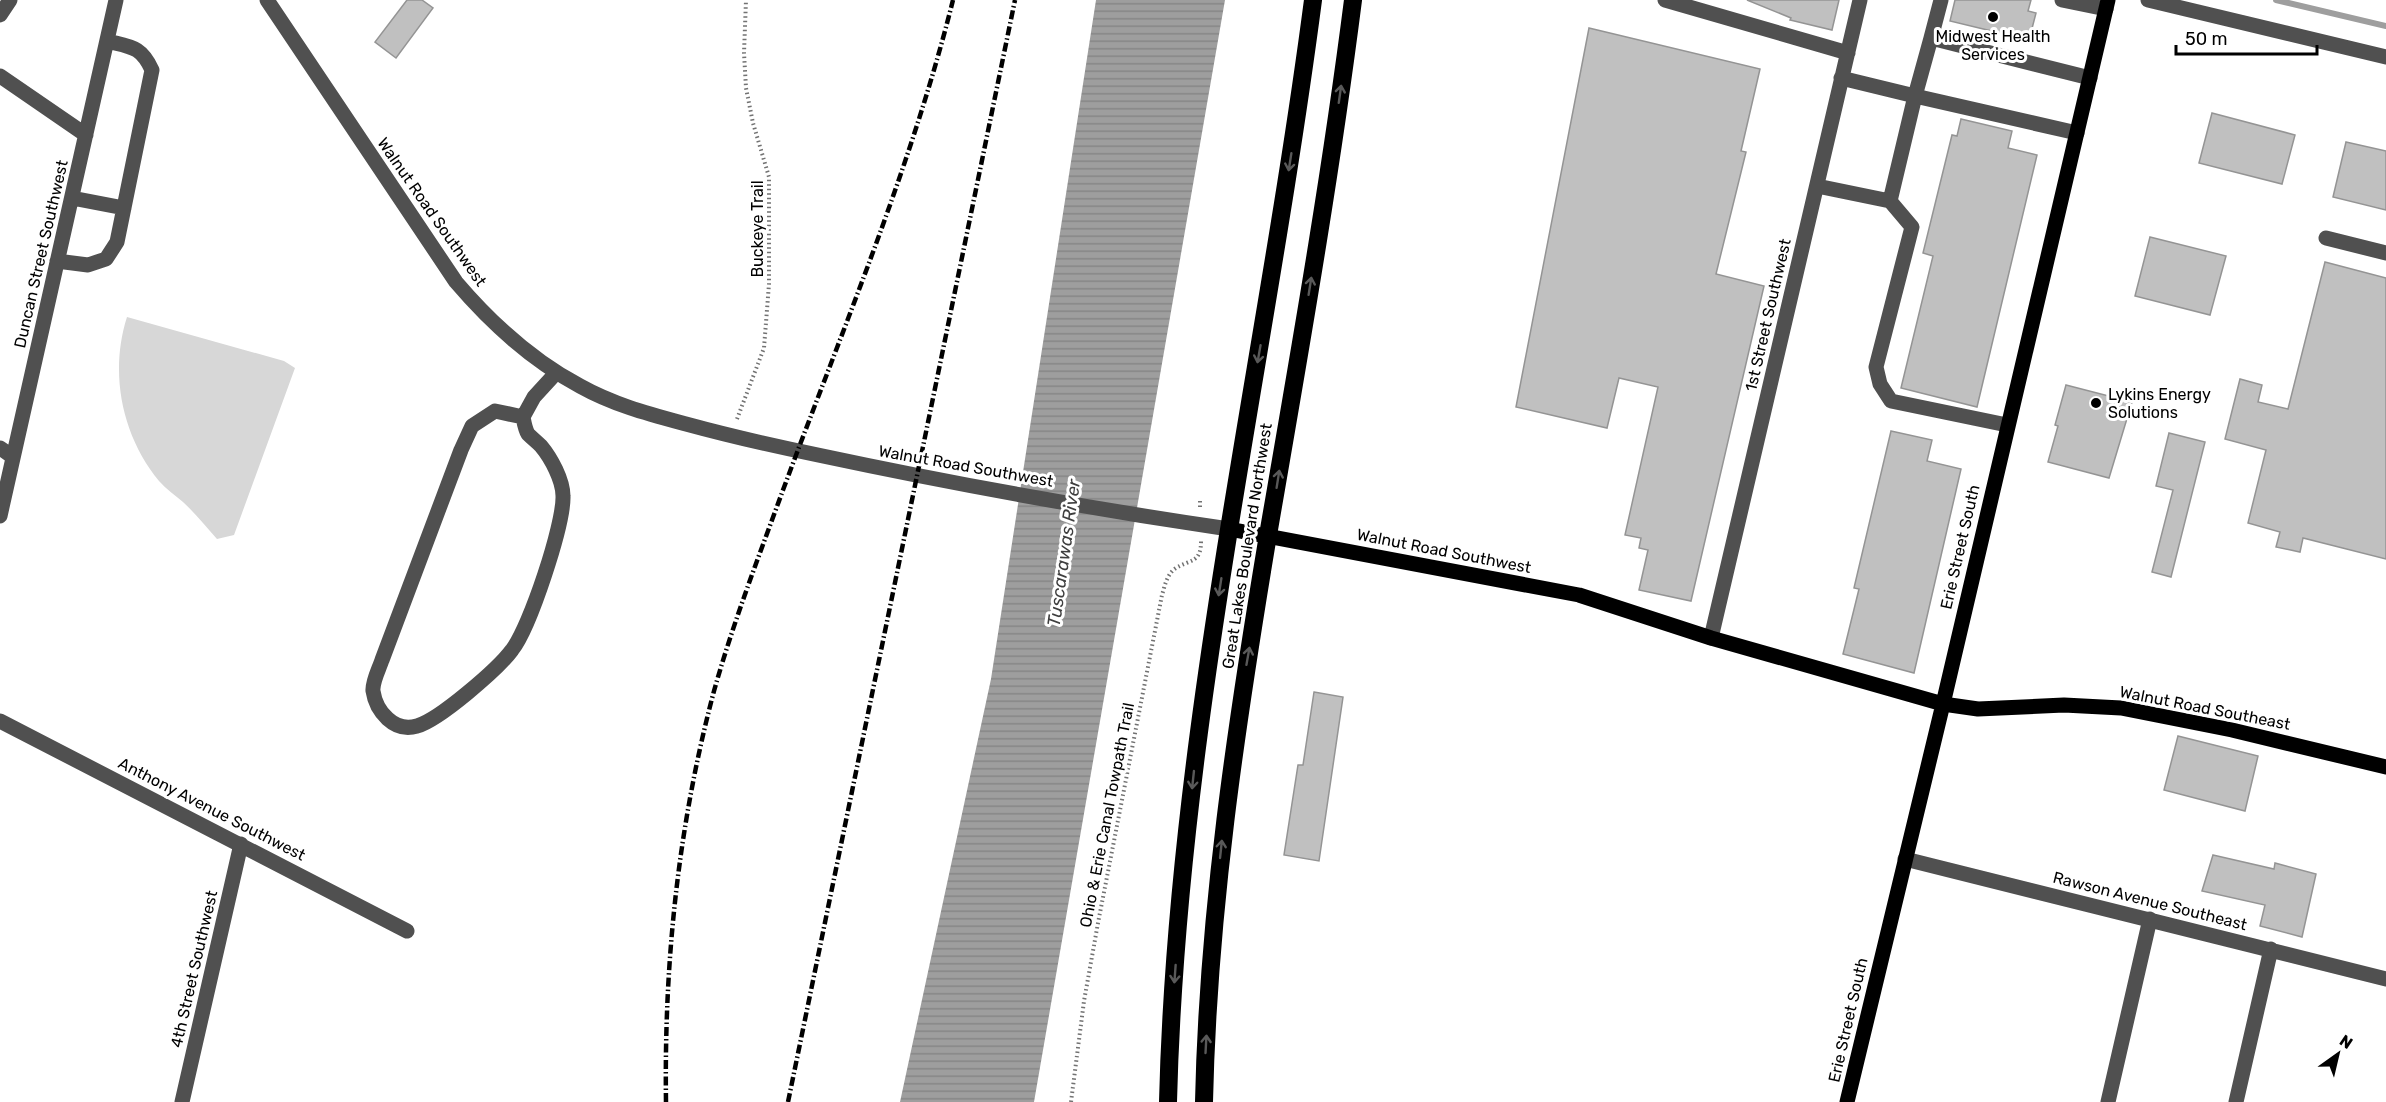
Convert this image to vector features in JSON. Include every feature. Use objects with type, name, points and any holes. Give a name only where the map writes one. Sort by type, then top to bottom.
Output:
[{"type":"highway","name":"Great Lakes Boulevard Northwest","points":[[1168,1102],[1174,983],[1184,859],[1198,733],[1229,529],[1282,215],[1313,0]]},
{"type":"highway","name":"Great Lakes Boulevard Northwest","points":[[1204,1102],[1209,980],[1228,783],[1327,185],[1353,0]]},
{"type":"main road","name":"Erie Street South","points":[[1847,1102],[2107,5]]},
{"type":"main road","name":"Walnut Road Southwest","points":[[1229,529],[1579,595],[1711,638],[1943,704]]},
{"type":"main road","name":"Walnut Road Southeast","points":[[1943,704],[1978,709],[2064,705],[2121,708],[2210,725],[2386,766]]},
{"type":"street","points":[[0,15],[10,0]]},
{"type":"street","name":"Duncan Street Southwest","points":[[0,516],[117,0]]},
{"type":"street","name":"Walnut Road Southwest","points":[[267,0],[456,282],[493,323],[535,359],[556,373],[608,400],[643,414],[730,437],[954,483],[1229,529]]},
{"type":"street","points":[[1665,0],[1848,54]]},
{"type":"street","name":"1st Street Southwest","points":[[1711,638],[1860,0]]},
{"type":"street","points":[[1890,201],[1941,0]]},
{"type":"street","points":[[2062,0],[2107,5]]},
{"type":"street","points":[[2148,0],[2386,57]]},
{"type":"street","points":[[1931,38],[2090,78]]},
{"type":"street","points":[[57,261],[88,265],[106,259],[117,242],[152,70],[146,56],[134,48],[107,41]]},
{"type":"street","points":[[0,76],[86,135]]},
{"type":"street","points":[[1841,78],[2077,133]]},
{"type":"street","points":[[1817,186],[1890,201],[1912,227],[1876,367],[1880,384],[1891,401],[2007,425]]},
{"type":"street","points":[[72,198],[124,208]]},
{"type":"street","points":[[2326,238],[2386,253]]},
{"type":"street","points":[[523,417],[495,411],[472,426],[461,450],[382,660],[373,690],[381,714],[397,725],[416,727],[467,693],[494,671],[513,649],[529,618],[561,521],[564,494],[553,465],[541,446],[526,432],[523,417],[534,398],[556,373]]},
{"type":"street","points":[[0,448],[13,457]]},
{"type":"street","name":"Anthony Avenue Southwest","points":[[0,721],[407,931]]},
{"type":"street","name":"4th Street Southwest","points":[[182,1102],[241,844]]},
{"type":"street","name":"Rawson Avenue Southeast","points":[[1905,859],[2386,979]]},
{"type":"street","points":[[2108,1102],[2150,919]]},
{"type":"street","points":[[2236,1102],[2271,949]]},
{"type":"path","name":"Buckeye Trail","points":[[737,419],[764,348],[769,284],[770,177],[753,123],[746,88],[744,53],[746,0]]},
{"type":"path","name":"Ohio & Erie Canal Towpath Trail","points":[[1071,1102],[1094,945],[1162,595],[1168,578],[1175,568],[1195,559],[1201,551]]},
{"type":"shaded area","points":[[127,317],[284,361],[295,368],[234,535],[217,539],[188,507],[159,481],[136,444],[122,403],[119,382],[119,360]]},
{"type":"water","name":"Tuscarawas River","points":[[1096,0],[1225,0],[1034,1102],[900,1102],[991,679]]},
{"type":"building","points":[[407,0],[422,0],[433,8],[396,58],[375,42]]},
{"type":"building","points":[[1747,0],[1839,0],[1832,30],[1790,20],[1791,18]]},
{"type":"building","name":"Midwest Health Services","points":[[1955,0],[2031,0],[2028,11],[2036,13],[2029,40],[1950,21]]},
{"type":"building","points":[[1589,28],[1760,69],[1741,151],[1746,152],[1716,274],[1764,286],[1691,601],[1639,590],[1648,550],[1639,548],[1641,538],[1625,535],[1658,387],[1619,378],[1607,428],[1516,407]]},
{"type":"building","points":[[2212,113],[2295,135],[2282,184],[2199,163]]},
{"type":"building","points":[[1961,119],[2012,131],[2008,148],[2037,155],[1977,407],[1901,388],[1933,256],[1923,253],[1952,135],[1957,136]]},
{"type":"building","points":[[2346,142],[2386,151],[2386,210],[2333,197]]},
{"type":"building","points":[[2150,237],[2226,256],[2210,315],[2135,296]]},
{"type":"building","points":[[2325,262],[2386,278],[2386,559],[2303,538],[2300,552],[2276,547],[2280,532],[2248,523],[2266,450],[2225,439],[2240,379],[2262,385],[2258,402],[2288,409]]},
{"type":"building","points":[[2066,385],[2132,402],[2109,478],[2048,462]]},
{"type":"building","points":[[1891,431],[1932,440],[1927,461],[1961,469],[1914,673],[1843,654],[1859,589],[1854,588]]},
{"type":"building","points":[[2169,433],[2205,442],[2171,577],[2152,572],[2173,490],[2156,486]]},
{"type":"building","points":[[1314,692],[1343,697],[1319,861],[1284,855],[1298,765],[1303,765]]},
{"type":"building","points":[[2178,736],[2258,756],[2245,811],[2164,790]]},
{"type":"building","points":[[2213,855],[2274,869],[2275,863],[2316,874],[2302,937],[2260,926],[2265,905],[2202,891]]},
{"type":"waterway","points":[[2276,0],[2386,26]]},
{"type":"railway","points":[[666,1102],[668,998],[676,895],[691,793],[714,691],[729,640],[783,490],[897,186],[936,63],[953,0]]},
{"type":"railway","points":[[788,1102],[1015,0]]},
{"type":"place","name":"Midwest Health Services","points":[[1993,17]]},
{"type":"place","name":"Lykins Energy Solutions","points":[[2096,403]]}]
